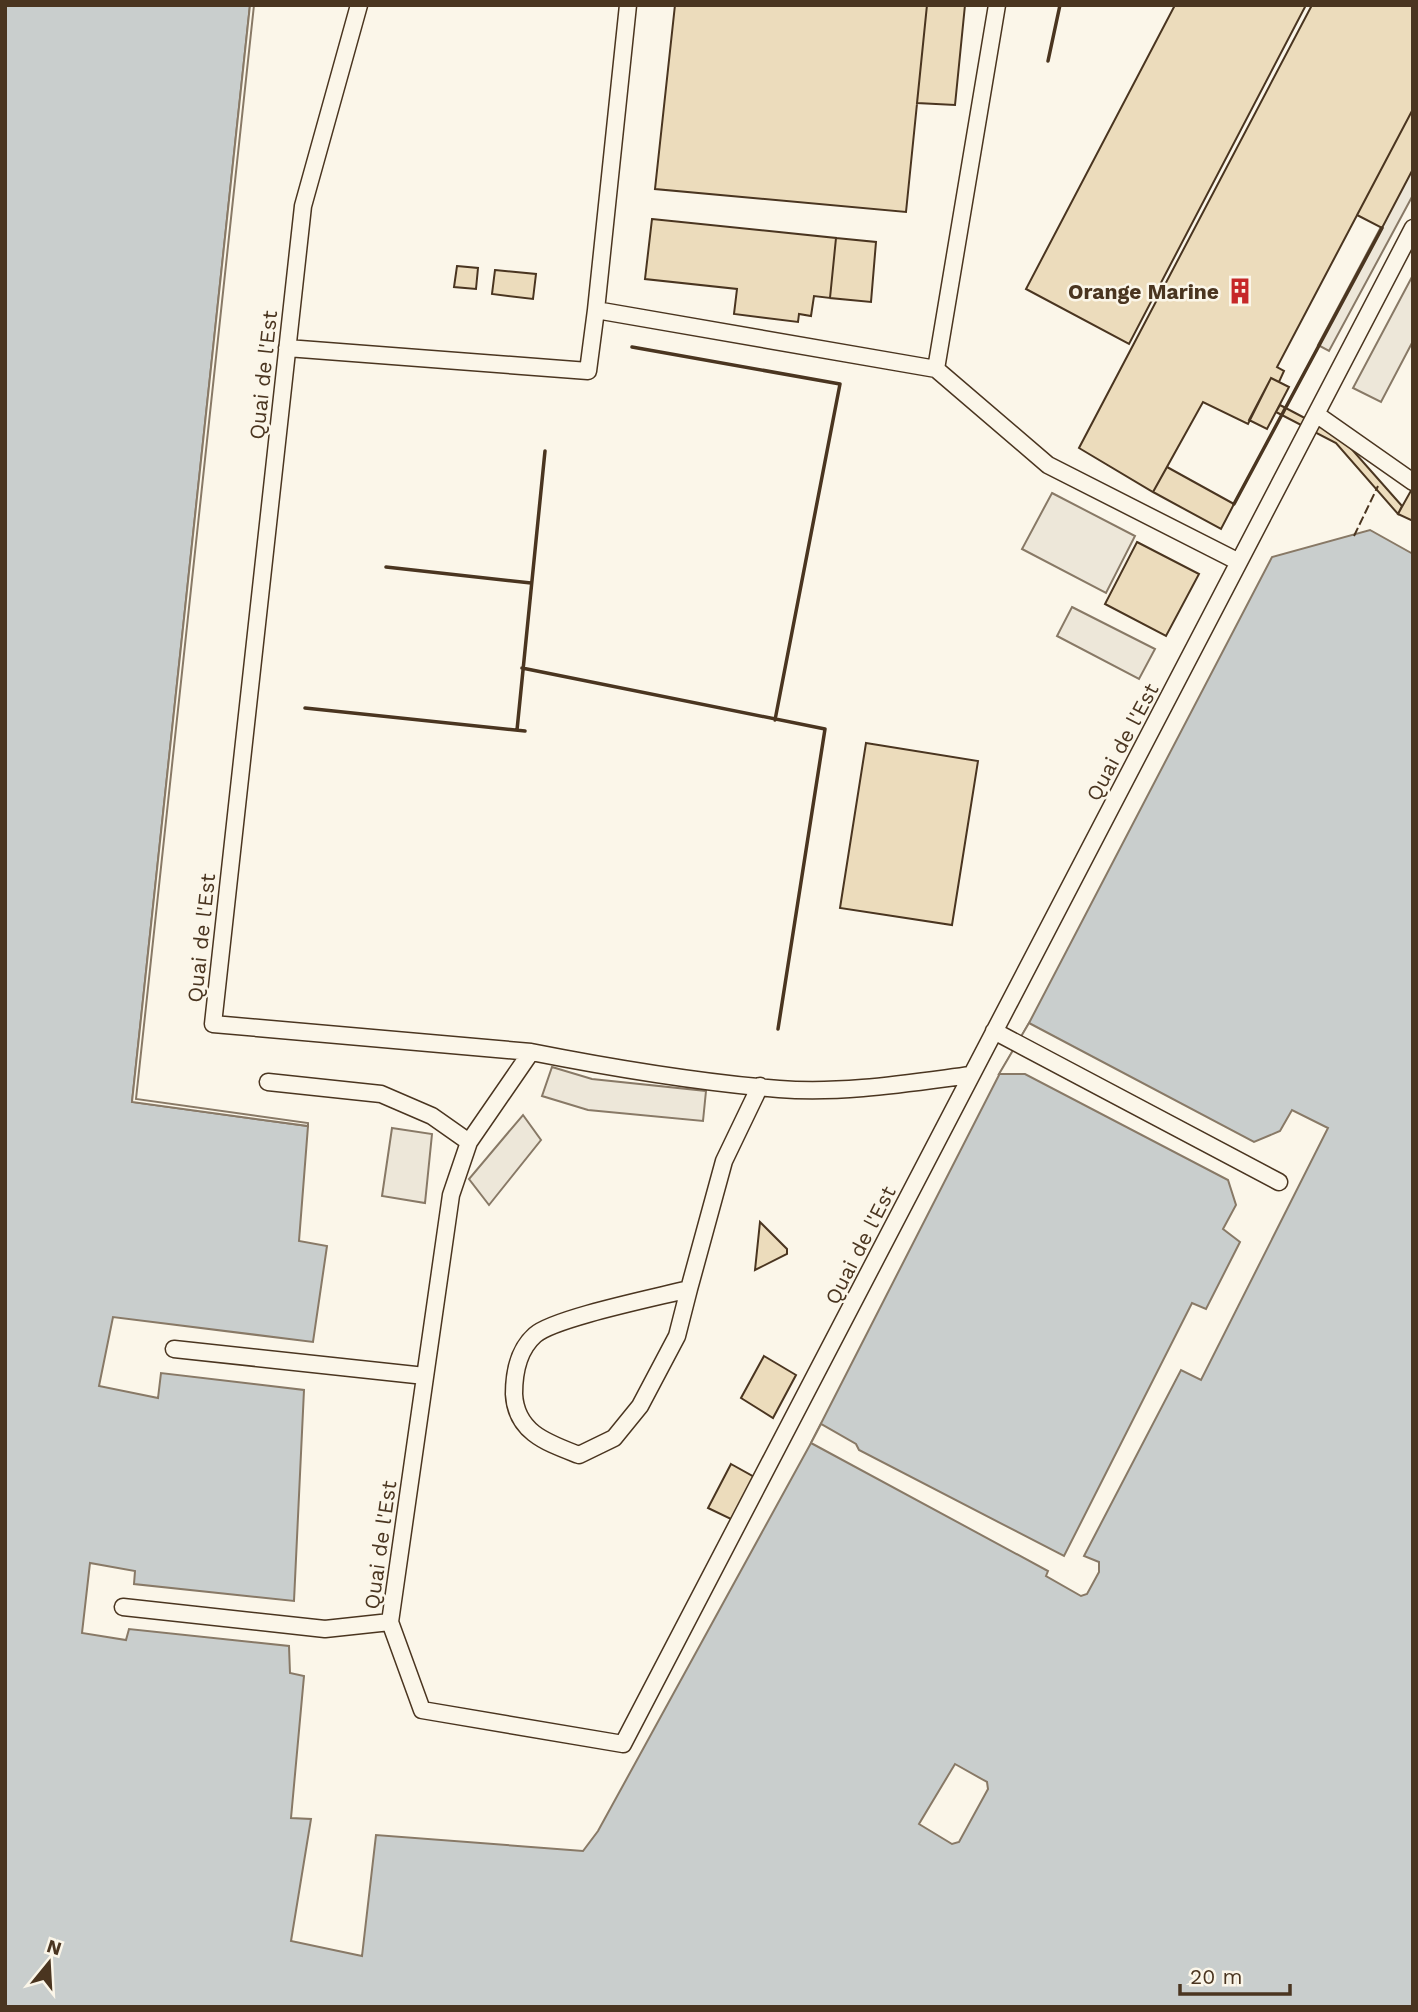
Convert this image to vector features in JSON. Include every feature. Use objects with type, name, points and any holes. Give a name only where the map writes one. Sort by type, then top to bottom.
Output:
[{"type":"lane","name":"Quai de l'Est","points":[[359,5],[303,206],[213,1024],[531,1052],[469,1142],[451,1195],[390,1622],[422,1710],[624,1744],[1413,228]]},
{"type":"lane","points":[[287,348],[589,371],[628,5]]},
{"type":"lane","points":[[936,369],[998,5]]},
{"type":"lane","points":[[596,310],[936,369],[1048,465],[1239,562]]},
{"type":"lane","points":[[1316,414],[1413,482]]},
{"type":"lane","points":[[994,1031],[1279,1182]]},
{"type":"lane","points":[[531,1052],[600,1066],[781,1089],[880,1087],[971,1075]]},
{"type":"lane","points":[[268,1082],[381,1094],[432,1116],[469,1142]]},
{"type":"lane","points":[[689,1289],[579,1317],[535,1335],[513,1371],[515,1409],[539,1440],[579,1454],[614,1438],[640,1406],[677,1336],[724,1161],[760,1086]]},
{"type":"lane","points":[[174,1349],[425,1377]]},
{"type":"lane","points":[[123,1607],[325,1629],[390,1622]]},
{"type":"shaded area","points":[[5,5],[250,5],[132,1102],[308,1126],[299,1241],[327,1246],[313,1342],[113,1317],[99,1386],[158,1398],[161,1373],[304,1390],[294,1601],[134,1584],[135,1571],[90,1563],[82,1633],[126,1640],[129,1629],[289,1646],[290,1673],[304,1676],[291,1818],[311,1819],[291,1941],[362,1956],[376,1835],[583,1851],[598,1831],[811,1443],[999,1075],[1029,1023],[1272,557],[1370,530],[1413,554],[1413,2007],[5,2007]]},
{"type":"shaded area","points":[[1413,167],[1413,195],[1329,351],[1318,345]]},
{"type":"shaded area","points":[[1413,275],[1413,341],[1381,402],[1353,388]]},
{"type":"shaded area","points":[[1052,493],[1135,536],[1106,593],[1022,549]]},
{"type":"shaded area","points":[[1072,607],[1155,649],[1139,679],[1057,636]]},
{"type":"shaded area","points":[[552,1067],[592,1079],[706,1091],[703,1121],[588,1110],[542,1096]]},
{"type":"shaded area","points":[[523,1115],[541,1140],[489,1205],[469,1179]]},
{"type":"shaded area","points":[[392,1128],[432,1134],[425,1203],[382,1196]]},
{"type":"pier","points":[[250,5],[254,5],[136,1099],[308,1123],[308,1126],[132,1102]]},
{"type":"pier","points":[[1029,1023],[1254,1142],[1280,1131],[1292,1110],[1328,1128],[1201,1380],[1181,1370],[1084,1556],[1099,1562],[1099,1572],[1087,1594],[1081,1596],[1046,1576],[1048,1571],[811,1443],[821,1424],[856,1444],[859,1450],[1064,1556],[1192,1303],[1206,1309],[1240,1242],[1223,1229],[1236,1205],[1228,1180],[1025,1074],[999,1074]]},
{"type":"pier","points":[[955,1764],[987,1782],[988,1789],[959,1842],[952,1844],[919,1824]]},
{"type":"building","points":[[675,5],[927,5],[906,212],[655,189]]},
{"type":"building","points":[[927,5],[965,5],[955,105],[917,103]]},
{"type":"building","points":[[1175,5],[1306,5],[1129,344],[1026,289]]},
{"type":"building","name":"Orange Marine","points":[[1312,5],[1413,5],[1413,109],[1277,367],[1284,371],[1279,382],[1271,378],[1248,424],[1203,402],[1153,492],[1079,448]]},
{"type":"building","points":[[1413,109],[1413,169],[1382,228],[1357,215]]},
{"type":"building","points":[[652,219],[836,238],[830,298],[814,296],[811,316],[799,314],[798,322],[734,314],[737,289],[645,279]]},
{"type":"building","points":[[836,238],[876,242],[871,302],[830,298]]},
{"type":"building","points":[[457,266],[478,268],[476,289],[454,287]]},
{"type":"building","points":[[495,270],[536,274],[533,299],[492,294]]},
{"type":"building","points":[[1271,378],[1289,387],[1267,429],[1249,420]]},
{"type":"building","points":[[1280,405],[1341,437],[1402,506],[1398,514],[1336,443],[1276,412]]},
{"type":"building","points":[[1167,467],[1234,504],[1221,529],[1153,492]]},
{"type":"building","points":[[1413,487],[1413,521],[1398,514]]},
{"type":"building","points":[[1137,542],[1199,574],[1166,636],[1105,604]]},
{"type":"building","points":[[866,743],[978,761],[952,925],[840,908]]},
{"type":"building","points":[[760,1222],[787,1249],[787,1254],[755,1270]]},
{"type":"building","points":[[764,1356],[796,1375],[773,1418],[741,1398]]},
{"type":"building","points":[[731,1464],[756,1478],[735,1521],[708,1508]]},
{"type":"fence","points":[[1354,536],[1378,486]]},
{"type":"wall","points":[[1048,61],[1060,5]]},
{"type":"wall","points":[[1234,504],[1382,228]]},
{"type":"wall","points":[[632,347],[840,384],[775,720]]},
{"type":"wall","points":[[517,730],[545,451]]},
{"type":"wall","points":[[386,567],[531,583]]},
{"type":"wall","points":[[522,668],[825,729],[778,1029]]},
{"type":"wall","points":[[305,708],[525,731]]},
{"type":"place","name":"Orange Marine","points":[[1240,291]]}]
